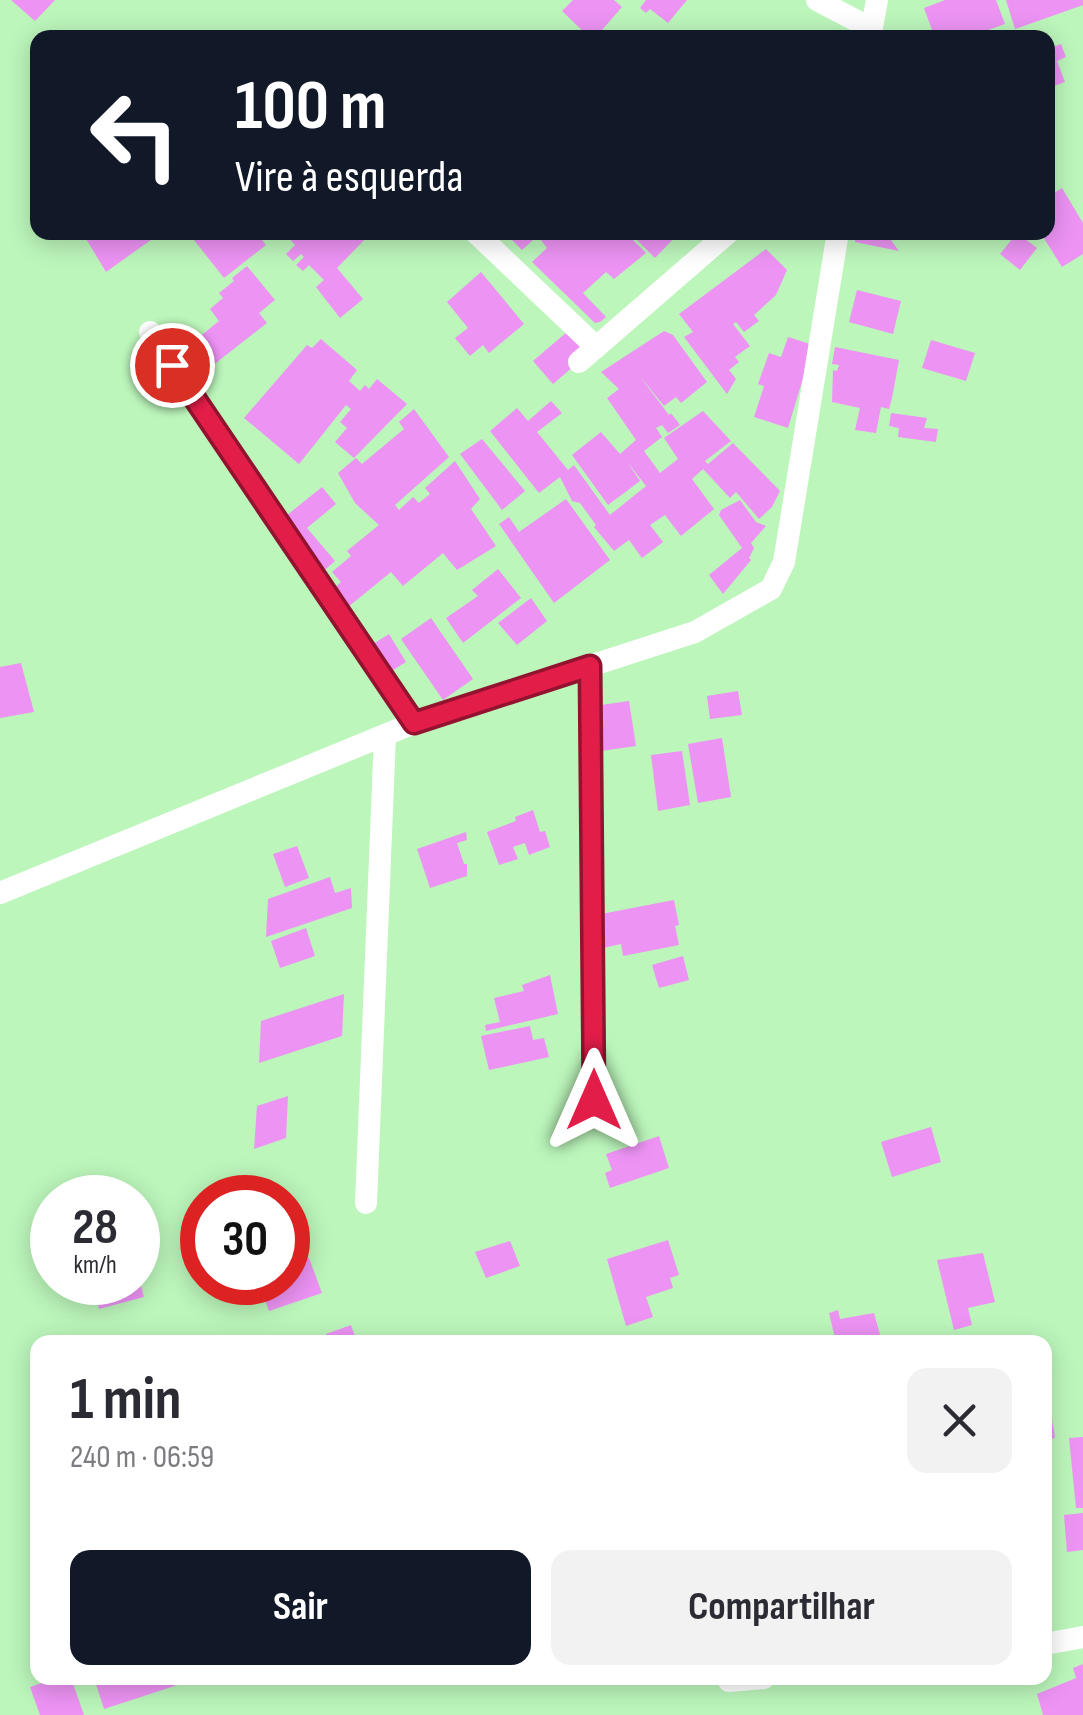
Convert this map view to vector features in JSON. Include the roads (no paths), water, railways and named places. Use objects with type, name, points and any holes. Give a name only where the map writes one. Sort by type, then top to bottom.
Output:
[{"type":"street","points":[[817,0],[866,30]]},
{"type":"street","points":[[871,30],[876,0]]},
{"type":"street","points":[[482,240],[587,355],[720,240]]},
{"type":"street","points":[[0,893],[414,723],[694,632],[771,589],[784,562],[837,240]]},
{"type":"street","points":[[150,332],[414,723]]},
{"type":"street","points":[[590,666],[594,1100]]},
{"type":"street","points":[[366,1203],[385,735]]},
{"type":"street","points":[[1052,1643],[1083,1638]]}]
